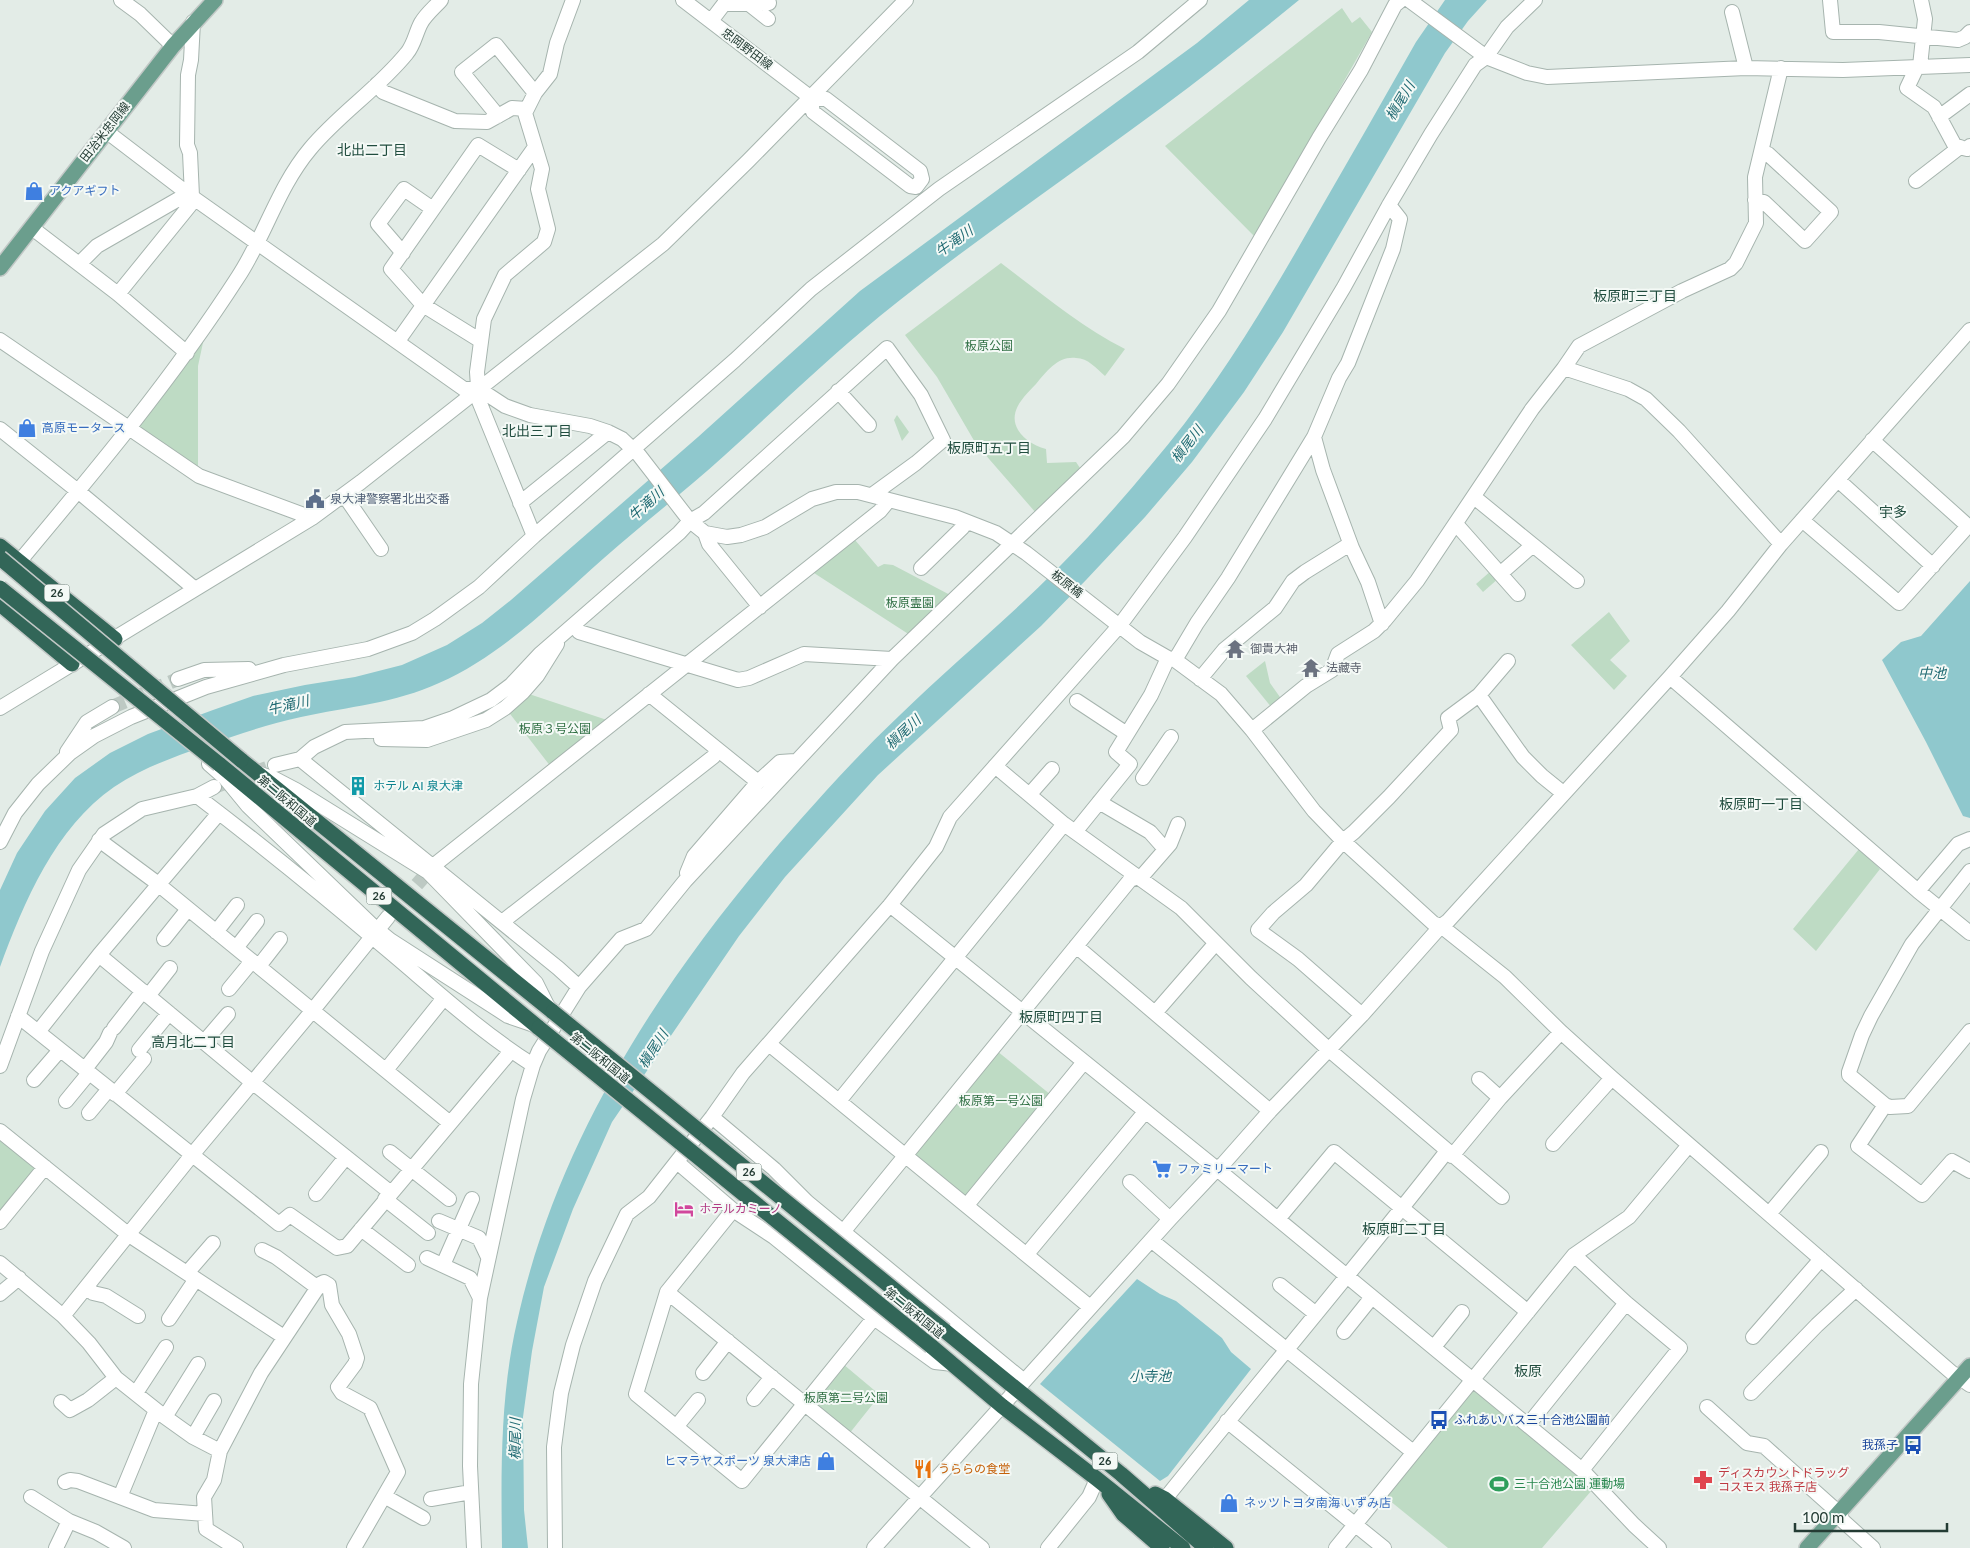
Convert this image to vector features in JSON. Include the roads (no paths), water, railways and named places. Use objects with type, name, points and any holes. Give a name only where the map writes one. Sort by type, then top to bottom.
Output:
[{"type":"highway","name":"26","points":[[0,546],[115,639]]},
{"type":"highway","name":"第二阪和国道","points":[[0,558],[241,760],[1121,1474],[1188,1543]]},
{"type":"highway","name":"第二阪和国道","points":[[0,588],[195,745],[215,765],[931,1346],[1002,1406],[1099,1480],[1188,1543],[1206,1548]]},
{"type":"highway","points":[[0,604],[72,664]]},
{"type":"highway","name":"第二阪和国道","points":[[1121,1474],[1165,1499],[1226,1548]]},
{"type":"highway","name":"26","points":[[1099,1480],[1123,1514],[1162,1548]]},
{"type":"main road","name":"田治米忠岡線","points":[[0,268],[173,46],[215,0]]},
{"type":"main road","points":[[1807,1548],[1965,1382],[1970,1366]]},
{"type":"street","points":[[121,0],[140,14],[173,46]]},
{"type":"street","points":[[19,562],[79,492],[186,353],[239,276],[259,243],[271,212],[309,149],[378,84],[408,52],[422,22],[441,0]]},
{"type":"street","points":[[534,536],[480,401],[478,372],[484,319],[505,275],[544,242],[548,228],[538,189],[542,169],[525,113],[535,93],[550,74],[557,43],[573,0]]},
{"type":"street","name":"忠岡野田線","points":[[683,0],[810,97]]},
{"type":"street","points":[[0,707],[312,518],[344,495],[663,244],[906,0]]},
{"type":"street","points":[[0,842],[15,813],[38,784],[70,753],[94,736],[131,718],[206,688],[261,671],[368,649],[412,633],[435,619],[479,587],[534,536],[637,452],[811,289],[939,189],[1138,52],[1200,0]]},
{"type":"street","points":[[474,1548],[471,1492],[471,1384],[480,1298],[523,1099],[539,1051],[579,987],[621,939],[646,929],[684,881],[892,659],[1123,437],[1174,376],[1219,311],[1360,70],[1395,5],[1401,0]]},
{"type":"street","points":[[1409,0],[1483,54],[1527,73],[1547,77],[1746,68],[1843,70],[1970,65]]},
{"type":"street","points":[[555,1548],[553,1485],[556,1422],[561,1393],[573,1345],[595,1281],[628,1214],[649,1197],[712,1117],[743,1073],[890,905],[936,847],[950,817],[1120,625],[1185,537],[1265,419],[1344,287],[1389,205],[1475,65],[1507,27],[1535,0]]},
{"type":"street","points":[[1830,0],[1833,32],[1858,31],[1958,40],[1970,32]]},
{"type":"street","points":[[1921,0],[1925,19],[1923,36],[1918,66],[1907,88],[1934,107],[1955,146],[1965,147]]},
{"type":"street","points":[[711,21],[724,4],[749,4],[773,1]]},
{"type":"street","points":[[749,4],[768,19]]},
{"type":"street","points":[[1732,12],[1746,68]]},
{"type":"street","points":[[118,294],[192,196],[190,153],[187,144],[188,74],[191,60],[193,22]]},
{"type":"street","points":[[498,116],[462,72],[496,45],[535,93]]},
{"type":"street","points":[[1252,730],[1306,686],[1332,670],[1338,654],[1382,624],[1417,581],[1532,409],[1579,346],[1682,291],[1730,269],[1736,263],[1756,224],[1755,177],[1781,68]]},
{"type":"street","points":[[378,84],[383,92],[455,121],[487,122],[512,108],[526,109]]},
{"type":"street","points":[[1940,117],[1970,94]]},
{"type":"street","points":[[810,97],[826,99],[920,171],[922,179],[916,186],[910,186],[813,112],[810,97]]},
{"type":"street","points":[[106,131],[192,196],[464,389],[479,389],[505,406],[524,413],[608,432],[622,439],[637,452],[686,516],[705,533],[709,544],[760,607]]},
{"type":"street","points":[[481,340],[423,305],[391,269],[478,145],[519,170]]},
{"type":"street","points":[[398,341],[535,147]]},
{"type":"street","points":[[1916,181],[1965,147]]},
{"type":"street","points":[[1756,200],[1764,202],[1805,241],[1831,212],[1768,154],[1762,152]]},
{"type":"street","points":[[402,253],[378,224],[404,189],[433,209]]},
{"type":"street","points":[[79,264],[96,246],[192,196]]},
{"type":"street","points":[[839,1101],[956,957],[1069,828],[1099,802],[1130,764],[1116,752],[1172,659],[1228,578],[1314,437],[1339,378],[1348,363],[1393,249],[1400,219],[1389,205]]},
{"type":"street","points":[[32,228],[118,294],[186,353]]},
{"type":"street","points":[[874,1548],[1170,1219],[1362,1015],[1440,926],[1448,921],[1670,676],[1728,611],[1781,544],[1970,330]]},
{"type":"street","points":[[0,340],[199,476],[312,518]]},
{"type":"street","points":[[686,516],[704,513],[887,348],[921,395],[943,440],[916,463],[872,495]]},
{"type":"street","points":[[1564,368],[1628,389],[1646,399],[1679,431],[1781,544]]},
{"type":"street","points":[[838,391],[869,425]]},
{"type":"street","points":[[0,429],[195,589]]},
{"type":"street","points":[[520,503],[608,432]]},
{"type":"street","points":[[1314,437],[1323,470],[1350,544],[1368,582],[1382,624]]},
{"type":"street","points":[[1802,520],[1899,603],[1968,526],[1872,440]]},
{"type":"street","points":[[1838,480],[1933,566]]},
{"type":"street","name":"板原橋","points":[[705,533],[727,537],[741,535],[765,527],[812,499],[836,492],[858,492],[966,522],[996,534],[1026,553],[1140,642],[1172,659],[1221,694],[1252,730],[1302,797],[1343,841],[1433,922],[1505,977],[1561,1032],[1689,1146],[1965,1382]]},
{"type":"street","points":[[344,495],[381,549]]},
{"type":"street","points":[[1474,497],[1577,581]]},
{"type":"street","points":[[430,869],[880,511],[889,500]]},
{"type":"street","points":[[275,765],[303,757],[314,747],[345,732],[424,728],[476,709],[491,700],[511,685],[540,654],[679,533],[686,516]]},
{"type":"street","points":[[923,561],[962,528],[966,522]]},
{"type":"street","points":[[1456,524],[1518,594]]},
{"type":"street","points":[[1200,678],[1224,650],[1275,608],[1293,581],[1350,544]]},
{"type":"street","points":[[1500,574],[1533,546]]},
{"type":"street","points":[[579,632],[738,680],[749,678],[804,654],[892,659]]},
{"type":"street","points":[[1362,1015],[1298,959],[1258,930],[1272,913],[1306,885],[1343,841],[1354,832],[1451,730],[1448,718],[1480,696],[1508,661]]},
{"type":"street","points":[[178,679],[204,670],[248,668],[261,671]]},
{"type":"street","points":[[1670,676],[1918,891],[1970,933]]},
{"type":"street","points":[[649,694],[717,751],[758,782]]},
{"type":"street","points":[[1480,696],[1523,757],[1563,793]]},
{"type":"street","points":[[1076,701],[1127,734]]},
{"type":"street","points":[[62,761],[71,744],[87,722],[112,707]]},
{"type":"street","points":[[1127,767],[1147,780],[1171,737]]},
{"type":"street","points":[[502,922],[713,757],[717,751]]},
{"type":"street","points":[[303,757],[430,869],[502,922],[579,987]]},
{"type":"street","points":[[684,881],[694,856],[758,782],[780,762],[795,761]]},
{"type":"street","points":[[215,765],[248,806],[375,933],[444,998],[510,1051],[533,1065]]},
{"type":"street","points":[[995,766],[1069,828],[1181,908],[1216,944],[1328,1049],[1502,1196]]},
{"type":"street","points":[[1030,794],[1052,769]]},
{"type":"street","points":[[259,774],[275,779],[296,790],[430,869],[536,983],[550,1010]]},
{"type":"street","points":[[0,1066],[42,951],[79,870],[99,840],[104,834],[142,809],[197,796],[214,787]]},
{"type":"street","points":[[197,796],[375,933],[508,1016],[538,1027]]},
{"type":"street","points":[[1099,802],[1150,832],[1165,849]]},
{"type":"street","points":[[38,1032],[99,955],[219,812]]},
{"type":"street","points":[[843,1232],[1130,880],[1143,875],[1174,839],[1178,824]]},
{"type":"street","points":[[1918,891],[1958,844],[1970,839]]},
{"type":"street","points":[[99,840],[159,885],[450,1123]]},
{"type":"street","points":[[1970,870],[1912,944],[1871,1016],[1862,1035],[1849,1075],[1885,1105],[1890,1107],[1908,1106],[1970,1031]]},
{"type":"street","points":[[216,932],[237,905]]},
{"type":"street","points":[[890,905],[1217,1169],[1582,1470],[1634,1525],[1659,1548]]},
{"type":"street","points":[[164,939],[188,909]]},
{"type":"street","points":[[63,1316],[192,1155],[388,917]]},
{"type":"street","points":[[236,948],[257,921]]},
{"type":"street","points":[[229,989],[280,939]]},
{"type":"street","points":[[1154,1013],[1216,944]]},
{"type":"street","points":[[1076,946],[1270,1111]]},
{"type":"street","points":[[99,955],[346,1157],[428,1233]]},
{"type":"street","points":[[66,1101],[112,1030],[170,968]]},
{"type":"street","points":[[386,1070],[444,998]]},
{"type":"street","points":[[89,1113],[112,1091],[142,1055],[169,1013]]},
{"type":"street","points":[[204,1042],[228,1014]]},
{"type":"street","points":[[18,1016],[279,1224],[290,1215],[337,1248],[347,1246],[510,1051]]},
{"type":"street","points":[[1165,1499],[1402,1208],[1561,1032]]},
{"type":"street","points":[[769,1044],[1090,1307]]},
{"type":"street","points":[[34,1080],[60,1050]]},
{"type":"street","points":[[967,1205],[1084,1062]]},
{"type":"street","points":[[1479,1078],[1500,1098]]},
{"type":"street","points":[[1553,1144],[1612,1078]]},
{"type":"street","points":[[1885,1105],[1858,1146],[1922,1195],[1952,1161],[1970,1171]]},
{"type":"street","points":[[1027,1254],[1145,1112]]},
{"type":"street","points":[[712,1117],[774,1169],[807,1202],[1018,1376],[1016,1388]]},
{"type":"street","points":[[0,1131],[129,1235],[284,1337]]},
{"type":"street","points":[[1336,1548],[1574,1256],[1629,1217],[1689,1146]]},
{"type":"street","points":[[390,1152],[449,1199]]},
{"type":"street","points":[[1278,1219],[1334,1152],[1528,1312]]},
{"type":"street","points":[[1769,1214],[1815,1168],[1821,1152]]},
{"type":"street","points":[[316,1194],[346,1157]]},
{"type":"street","points":[[677,1162],[733,1210],[774,1237],[874,1318],[935,1362],[953,1364]]},
{"type":"street","points":[[0,1222],[45,1167]]},
{"type":"street","points":[[1130,1182],[1170,1219]]},
{"type":"street","points":[[443,1265],[472,1199]]},
{"type":"street","points":[[733,1210],[667,1292],[636,1394],[742,1481],[874,1318]]},
{"type":"street","points":[[439,1221],[479,1238],[488,1257]]},
{"type":"street","points":[[361,1229],[408,1265]]},
{"type":"street","points":[[1151,1240],[1413,1452]]},
{"type":"street","points":[[169,1319],[213,1242]]},
{"type":"street","points":[[262,1250],[318,1288]]},
{"type":"street","points":[[1574,1256],[1680,1348],[1582,1470]]},
{"type":"street","points":[[426,1258],[470,1278],[480,1298]]},
{"type":"street","points":[[1753,1337],[1822,1259]]},
{"type":"street","points":[[0,1263],[63,1316],[89,1343],[116,1378],[160,1414],[193,1437],[220,1451]]},
{"type":"street","points":[[0,1294],[19,1278]]},
{"type":"street","points":[[236,1548],[215,1543],[206,1530],[204,1497],[214,1480],[220,1451],[250,1392],[284,1337],[324,1282],[329,1284],[332,1305],[348,1334],[357,1358],[355,1364],[338,1387],[342,1393],[370,1408],[398,1472],[359,1546]]},
{"type":"street","points":[[1280,1285],[1316,1314]]},
{"type":"street","points":[[86,1287],[93,1293],[106,1296],[138,1316]]},
{"type":"street","points":[[1754,1387],[1780,1355],[1814,1322],[1856,1289]]},
{"type":"street","points":[[667,1292],[982,1548]]},
{"type":"street","points":[[1344,1332],[1372,1297]]},
{"type":"street","points":[[1528,1425],[1626,1303]]},
{"type":"street","points":[[1434,1347],[1462,1312]]},
{"type":"street","points":[[703,1373],[728,1341]]},
{"type":"street","points":[[136,1393],[166,1347]]},
{"type":"street","points":[[120,1497],[160,1414],[198,1364]]},
{"type":"street","points":[[754,1399],[772,1377]]},
{"type":"street","points":[[71,1410],[88,1400],[116,1378]]},
{"type":"street","points":[[676,1427],[698,1400]]},
{"type":"street","points":[[193,1437],[214,1401]]},
{"type":"street","points":[[1707,1407],[1747,1443],[1764,1446],[1839,1513],[1843,1521],[1873,1548]]},
{"type":"street","points":[[1227,1421],[1384,1548]]},
{"type":"street","points":[[65,1482],[70,1480],[78,1481],[154,1510],[205,1514]]},
{"type":"street","points":[[1048,1548],[1089,1497],[1099,1480]]},
{"type":"street","points":[[431,1499],[471,1492]]},
{"type":"street","points":[[384,1496],[415,1518]]},
{"type":"street","points":[[31,1497],[69,1521],[96,1532],[124,1548]]},
{"type":"street","points":[[56,1548],[69,1521]]},
{"type":"water","name":"牛滝川","points":[[1249,0],[1299,0],[1179,95],[984,236],[880,316],[710,468],[546,610],[484,658],[423,690],[389,700],[301,717],[253,730],[158,764],[114,787],[93,804],[58,845],[31,892],[0,967],[0,890],[17,853],[45,811],[75,778],[110,753],[148,734],[253,696],[355,677],[402,665],[447,645],[482,623],[698,437],[860,291],[1197,43]]},
{"type":"water","name":"槇尾川","points":[[1445,0],[1487,0],[1468,21],[1445,53],[1283,332],[1244,392],[1192,462],[1145,517],[1086,580],[1041,626],[878,775],[785,877],[739,936],[612,1122],[573,1209],[544,1287],[532,1351],[523,1417],[524,1510],[528,1548],[502,1548],[503,1434],[507,1378],[517,1322],[536,1251],[561,1183],[591,1117],[626,1053],[665,992],[708,932],[800,820],[849,766],[887,728],[1072,554],[1118,504],[1175,436],[1198,406],[1260,312],[1416,42]]},
{"type":"water","name":"中池","points":[[1970,581],[1970,818],[1963,816],[1882,660],[1901,642],[1921,636]]},
{"type":"water","name":"小寺池","points":[[1137,1279],[1160,1294],[1176,1301],[1222,1338],[1231,1352],[1251,1369],[1168,1476],[1160,1481],[1040,1384]]},
{"type":"tunnel","points":[[112,707],[178,679]]},
{"type":"tunnel","points":[[214,787],[275,765]]},
{"type":"tunnel","points":[[389,916],[428,872]]},
{"type":"place","name":"アクアギフト","points":[[34,191]]},
{"type":"place","name":"高原モータース","points":[[27,428]]},
{"type":"place","name":"泉大津警察署北出交番","points":[[315,499]]},
{"type":"place","name":"御貴大神","points":[[1235,649]]},
{"type":"place","name":"法藏寺","points":[[1311,668]]},
{"type":"place","name":"ホテル AI 泉大津","points":[[358,786]]},
{"type":"place","name":"ファミリーマート","points":[[1162,1169]]},
{"type":"place","name":"ホテルカミーノ","points":[[684,1209]]},
{"type":"place","name":"ふれあいバス三十合池公園前","points":[[1439,1420]]},
{"type":"place","name":"我孫子","points":[[1913,1445]]},
{"type":"place","name":"ヒマラヤスポーツ 泉大津店","points":[[826,1461]]},
{"type":"place","name":"うららの食堂","points":[[923,1469]]},
{"type":"place","name":"ディスカウントドラッグ コスモス 我孫子店","points":[[1703,1480]]},
{"type":"place","name":"三十合池公園 運動場","points":[[1499,1484]]},
{"type":"place","name":"ネッツトヨタ南海 いずみ店","points":[[1229,1503]]},
{"type":"district","name":"北出二丁目","points":[[372,150]]},
{"type":"district","name":"板原町三丁目","points":[[1635,296]]},
{"type":"district","name":"北出三丁目","points":[[537,431]]},
{"type":"district","name":"板原町五丁目","points":[[989,448]]},
{"type":"district","name":"宇多","points":[[1893,512]]},
{"type":"district","name":"板原町一丁目","points":[[1761,804]]},
{"type":"district","name":"板原町四丁目","points":[[1061,1017]]},
{"type":"district","name":"高月北二丁目","points":[[193,1042]]},
{"type":"district","name":"板原町二丁目","points":[[1404,1229]]},
{"type":"district","name":"板原","points":[[1528,1371]]},
{"type":"park label","name":"板原公園","points":[[989,346]]},
{"type":"park label","name":"板原霊園","points":[[910,603]]},
{"type":"park label","name":"板原３号公園","points":[[555,729]]},
{"type":"park label","name":"板原第一号公園","points":[[1001,1101]]},
{"type":"park label","name":"板原第二号公園","points":[[846,1398]]}]
